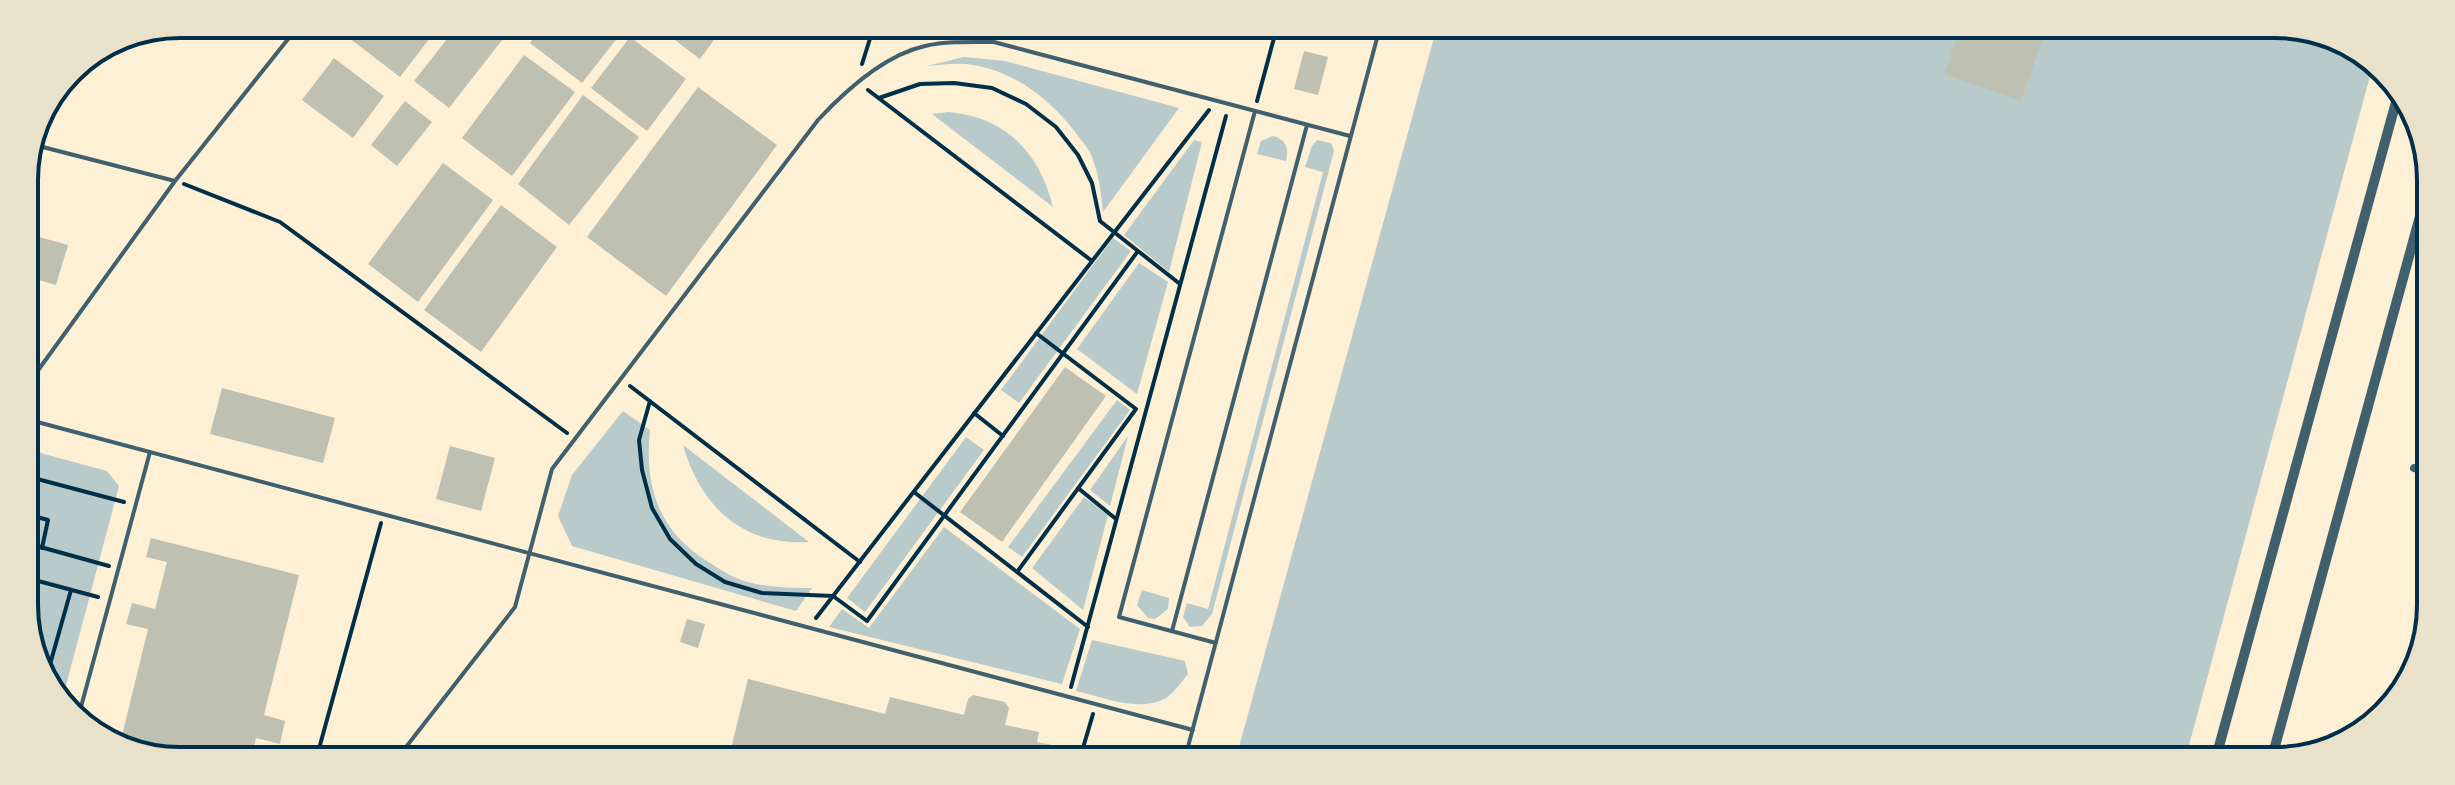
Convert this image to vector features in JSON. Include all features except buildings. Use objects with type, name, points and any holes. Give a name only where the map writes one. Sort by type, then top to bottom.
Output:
[{"type":"street","points":[[2219,747],[2395,105]]},
{"type":"street","points":[[2275,747],[2417,230]]},
{"type":"lane","points":[[38,370],[175,181],[289,38]]},
{"type":"lane","points":[[1188,747],[1377,38]]},
{"type":"lane","points":[[406,747],[515,607],[552,469],[818,120],[849,87],[894,59],[922,47],[955,42],[994,42],[1350,136]]},
{"type":"lane","points":[[1216,643],[1119,617],[1255,111]]},
{"type":"lane","points":[[1172,631],[1307,125]]},
{"type":"lane","points":[[42,147],[175,181]]},
{"type":"lane","points":[[38,422],[1193,730]]},
{"type":"lane","points":[[81,707],[150,452]]},
{"type":"path","points":[[870,38],[857,82],[1092,261]]},
{"type":"path","points":[[1255,111],[1274,38]]},
{"type":"path","points":[[879,98],[920,84],[954,83],[992,88],[1026,104],[1056,127],[1078,155],[1092,183],[1100,221],[1180,284]]},
{"type":"path","points":[[809,627],[1216,101]]},
{"type":"path","points":[[1069,697],[1229,104]]},
{"type":"path","points":[[175,181],[280,222],[575,439]]},
{"type":"path","points":[[650,401],[639,440],[642,470],[652,508],[670,539],[696,564],[725,582],[762,593],[833,596],[867,621],[1138,251]]},
{"type":"path","points":[[1036,333],[1145,414]]},
{"type":"path","points":[[621,379],[860,562]]},
{"type":"path","points":[[1017,572],[1136,409]]},
{"type":"path","points":[[974,413],[1003,436]]},
{"type":"path","points":[[38,479],[136,505]]},
{"type":"path","points":[[1078,488],[1116,519]]},
{"type":"path","points":[[914,492],[1088,627]]},
{"type":"path","points":[[319,747],[384,513]]},
{"type":"path","points":[[38,517],[48,520],[42,548]]},
{"type":"path","points":[[38,547],[118,569]]},
{"type":"path","points":[[38,582],[110,600]]},
{"type":"path","points":[[51,662],[71,590]]},
{"type":"path","points":[[1083,747],[1096,704]]},
{"type":"shaded area","points":[[1434,38],[2275,38],[2294,39],[2329,49],[2362,67],[2370,75],[2189,747],[1239,747]]},
{"type":"shaded area","points":[[964,57],[1005,61],[1179,108],[1103,212],[1091,154],[1068,123],[1043,98],[1015,79],[982,67],[960,64],[927,66]]},
{"type":"shaded area","points":[[949,112],[988,122],[1018,141],[1039,170],[1053,207],[932,114]]},
{"type":"shaded area","points":[[1273,136],[1286,145],[1286,161],[1257,154],[1261,141]]},
{"type":"shaded area","points":[[1194,140],[1202,142],[1169,272],[1124,235]]},
{"type":"shaded area","points":[[1317,140],[1331,143],[1334,151],[1212,614],[1202,626],[1190,627],[1183,617],[1187,603],[1208,609],[1323,172],[1305,167]]},
{"type":"shaded area","points":[[1113,238],[1131,251],[1019,403],[1001,390]]},
{"type":"shaded area","points":[[1139,263],[1168,282],[1137,394],[1077,349]]},
{"type":"shaded area","points":[[1117,400],[1130,410],[1022,557],[1008,547]]},
{"type":"shaded area","points":[[623,411],[650,430],[653,489],[667,523],[678,537],[710,563],[740,579],[769,586],[812,588],[796,611],[572,546],[558,516],[572,475]]},
{"type":"shaded area","points":[[1128,436],[1110,506],[1090,490]]},
{"type":"shaded area","points":[[966,437],[984,450],[865,612],[847,598]]},
{"type":"shaded area","points":[[683,445],[809,542],[785,542],[764,537],[728,518],[701,487]]},
{"type":"shaded area","points":[[38,452],[107,471],[119,486],[65,688],[46,651],[38,614]]},
{"type":"shaded area","points":[[1084,497],[1108,515],[1083,610],[1032,568]]},
{"type":"shaded area","points":[[944,527],[1080,629],[1062,684],[829,627],[842,609],[869,628]]},
{"type":"shaded area","points":[[1142,590],[1169,598],[1168,609],[1155,619],[1148,618],[1137,605]]},
{"type":"shaded area","points":[[1092,640],[1185,661],[1188,674],[1166,698],[1144,704],[1076,691]]}]
